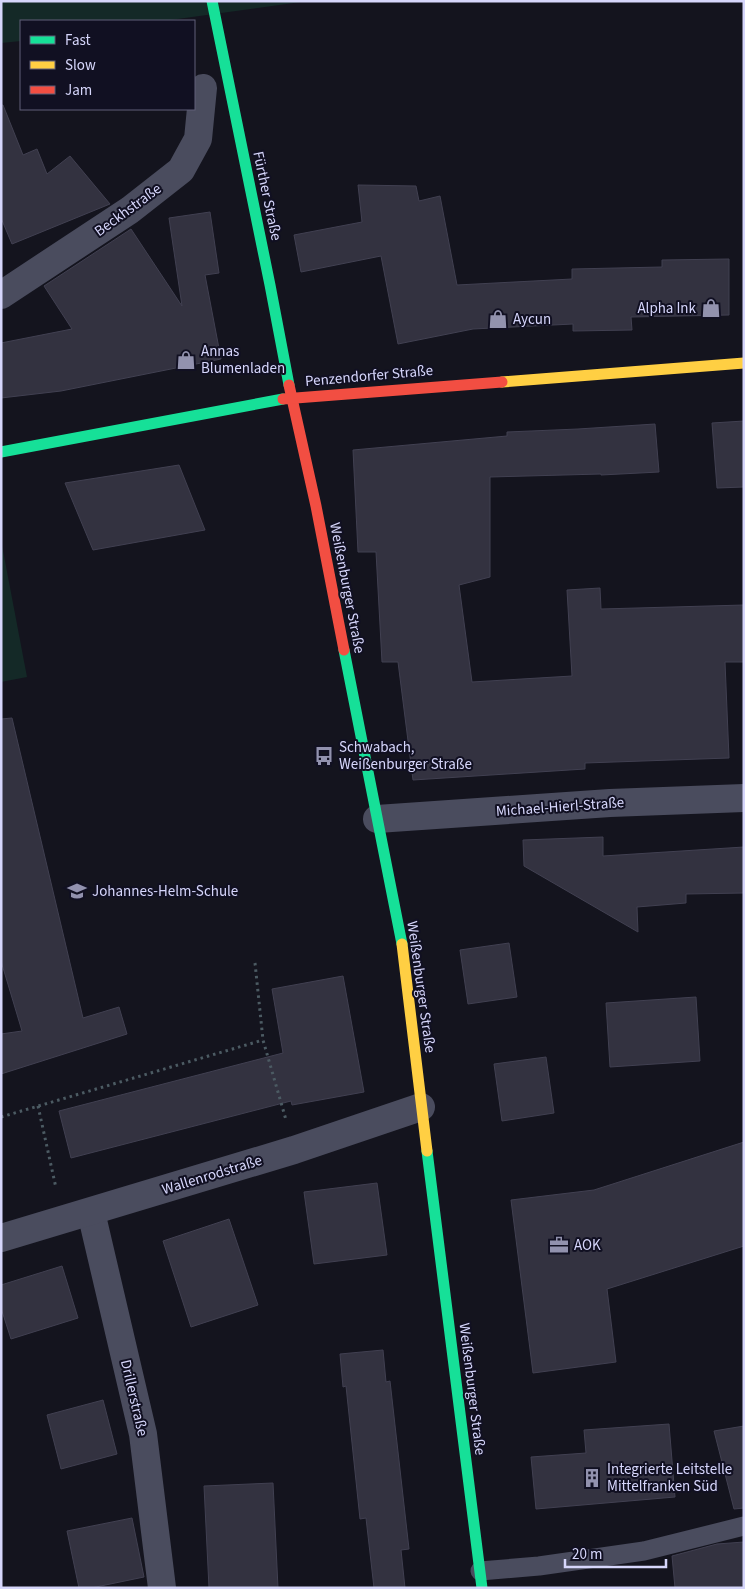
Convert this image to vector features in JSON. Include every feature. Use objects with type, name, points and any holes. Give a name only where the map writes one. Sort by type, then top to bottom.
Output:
[{"type":"main road","name":"Fürther Straße","points":[[212,1],[291,398]]},
{"type":"main road","name":"Penzendorfer Straße","points":[[1,452],[291,398],[744,363]]},
{"type":"main road","name":"Weißenburger Straße","points":[[291,398],[316,506],[403,950],[481,1579]]},
{"type":"street","name":"Beckhstraße","points":[[1,295],[130,210],[181,170],[198,139],[203,88]]},
{"type":"street","name":"Michael-Hierl-Straße","points":[[377,819],[610,802],[744,798]]},
{"type":"street","name":"Wallenrodstraße","points":[[1,1238],[294,1150],[421,1107]]},
{"type":"street","name":"Drillerstraße","points":[[91,1212],[143,1434],[162,1588]]},
{"type":"lane","points":[[481,1579],[539,1566],[644,1551],[744,1526]]},
{"type":"path","points":[[255,963],[264,1040],[294,1150]]},
{"type":"path","points":[[1,1118],[264,1040]]},
{"type":"path","points":[[38,1106],[62,1220]]},
{"type":"green space","points":[[1,1],[308,1],[170,20],[20,20],[20,41],[1,43]]},
{"type":"green space","points":[[1,540],[27,677],[1,682]]},
{"type":"building","points":[[1,105],[3,105],[23,155],[37,149],[47,174],[70,156],[110,204],[12,244],[1,218]]},
{"type":"building","points":[[358,185],[416,186],[419,201],[440,196],[457,285],[572,279],[572,269],[662,267],[662,260],[729,259],[729,315],[631,317],[632,330],[573,331],[573,324],[473,329],[398,344],[381,256],[301,272],[294,235],[362,222]]},
{"type":"building","points":[[210,212],[219,273],[205,275],[221,359],[61,391],[1,398],[1,343],[72,329],[44,286],[131,229],[182,306],[169,218]]},
{"type":"building","points":[[744,421],[744,487],[717,488],[712,423]]},
{"type":"building","points":[[655,424],[659,472],[490,477],[490,577],[459,585],[472,682],[572,676],[567,590],[600,588],[601,609],[744,605],[744,662],[725,662],[729,758],[585,763],[585,769],[413,780],[398,662],[382,662],[376,552],[358,552],[353,450],[507,436],[507,432]]},
{"type":"building","points":[[179,465],[205,530],[93,550],[65,483]]},
{"type":"building","points":[[12,718],[83,1018],[119,1007],[127,1034],[1,1074],[1,1034],[22,1031],[1,961],[1,719]]},
{"type":"building","points":[[603,837],[603,856],[744,847],[744,893],[686,894],[686,903],[637,907],[638,932],[524,866],[523,840]]},
{"type":"building","points":[[509,943],[517,997],[468,1004],[460,950]]},
{"type":"building","points":[[343,976],[364,1092],[292,1105],[291,1101],[71,1158],[59,1111],[283,1053],[272,989]]},
{"type":"building","points":[[696,997],[700,1061],[610,1067],[606,1003]]},
{"type":"building","points":[[546,1057],[554,1113],[502,1121],[494,1064]]},
{"type":"building","points":[[744,1142],[744,1246],[607,1289],[616,1362],[533,1373],[511,1200],[594,1190]]},
{"type":"building","points":[[377,1183],[387,1255],[314,1264],[304,1192]]},
{"type":"building","points":[[229,1219],[258,1305],[191,1327],[163,1241]]},
{"type":"building","points":[[62,1266],[78,1318],[11,1339],[1,1308],[1,1285]]},
{"type":"building","points":[[383,1350],[386,1382],[390,1381],[409,1549],[401,1550],[405,1588],[374,1588],[366,1518],[360,1519],[346,1386],[343,1387],[340,1354]]},
{"type":"building","points":[[103,1400],[117,1454],[61,1469],[47,1415]]},
{"type":"building","name":"Integrierte Leitstelle Mittelfranken Süd","points":[[669,1424],[675,1497],[536,1509],[531,1457],[586,1453],[584,1430]]},
{"type":"building","points":[[744,1426],[744,1508],[734,1509],[714,1431]]},
{"type":"building","points":[[273,1483],[278,1588],[209,1588],[204,1486]]},
{"type":"building","points":[[132,1518],[144,1577],[91,1588],[79,1588],[67,1531]]},
{"type":"building","points":[[744,1542],[744,1588],[675,1588],[672,1556],[717,1544]]},
{"type":"traffic: fast","points":[[212,1],[289,385]]},
{"type":"traffic: fast","points":[[1,452],[283,399]]},
{"type":"traffic: fast","points":[[344,650],[402,944]]},
{"type":"traffic: fast","points":[[427,1151],[482,1588]]},
{"type":"traffic: slow","points":[[502,382],[744,363]]},
{"type":"traffic: slow","points":[[402,944],[427,1151]]},
{"type":"traffic: jam","points":[[283,399],[502,382]]},
{"type":"traffic: jam","points":[[289,385],[316,506],[344,650]]},
{"type":"place","name":"Alpha Ink","points":[[711,308]]},
{"type":"place","name":"Aycun","points":[[498,319]]},
{"type":"place","name":"Annas Blumenladen","points":[[186,360]]},
{"type":"place","name":"Schwabach, Weißenburger Straße","points":[[324,756]]},
{"type":"place","name":"Johannes-Helm-Schule","points":[[77,891]]},
{"type":"place","name":"AOK","points":[[559,1245]]},
{"type":"place","name":"Integrierte Leitstelle Mittelfranken Süd","points":[[592,1478]]}]
